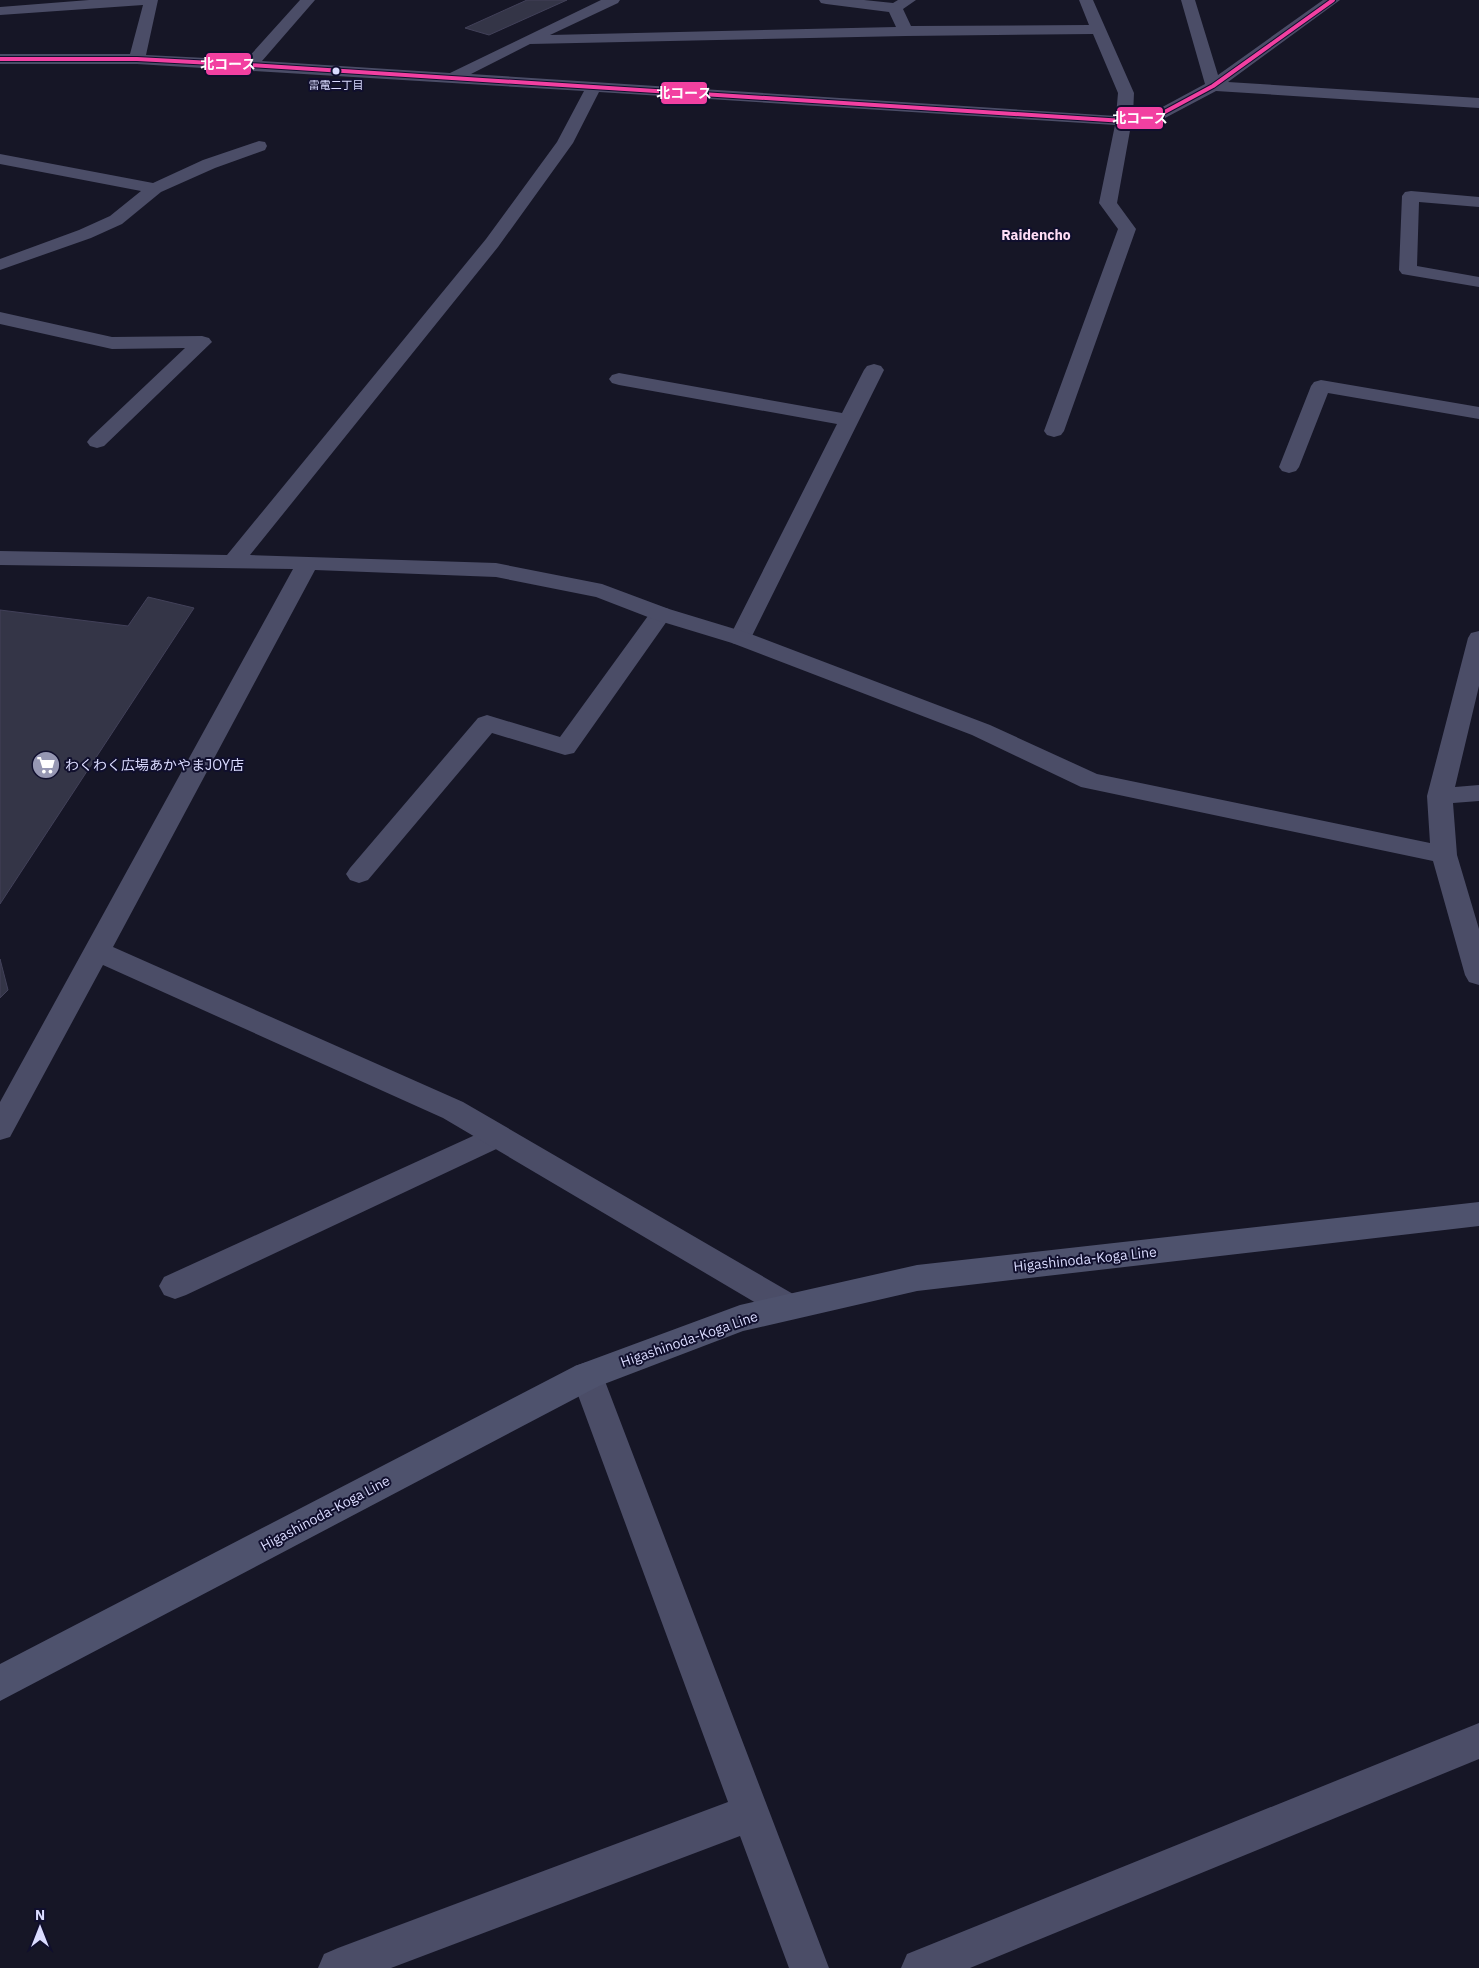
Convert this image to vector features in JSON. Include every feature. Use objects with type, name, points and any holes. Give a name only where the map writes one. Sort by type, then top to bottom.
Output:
[{"type":"main road","name":"Higashinoda-Koga Line","points":[[0,1683],[587,1376],[740,1318],[917,1278],[1479,1214]]},
{"type":"street","points":[[0,11],[150,0],[137,59]]},
{"type":"street","points":[[250,65],[308,0]]},
{"type":"street","points":[[452,77],[613,0]]},
{"type":"street","points":[[826,0],[895,8],[909,0]]},
{"type":"street","points":[[1054,431],[1126,229],[1108,203],[1124,121],[1126,93],[1086,0]]},
{"type":"street","points":[[1188,0],[1213,86]]},
{"type":"street","points":[[0,59],[137,59],[250,65],[1124,121],[1158,115],[1213,86],[1333,0]]},
{"type":"street","points":[[895,8],[906,30]]},
{"type":"street","points":[[527,40],[906,30],[1098,29]]},
{"type":"street","points":[[1213,86],[1479,103]]},
{"type":"street","points":[[233,562],[492,243],[564,142],[594,87]]},
{"type":"street","points":[[0,265],[85,234],[116,220],[155,188],[209,164],[259,146]]},
{"type":"street","points":[[0,159],[155,188]]},
{"type":"street","points":[[1479,202],[1411,196],[1408,270],[1479,282]]},
{"type":"street","points":[[0,318],[112,343],[202,342],[97,442]]},
{"type":"street","points":[[740,638],[874,370]]},
{"type":"street","points":[[619,379],[848,420]]},
{"type":"street","points":[[1289,467],[1320,386],[1479,413]]},
{"type":"street","points":[[0,558],[308,563],[496,570],[602,591],[661,614],[740,638],[981,730],[1090,780],[1444,855]]},
{"type":"street","points":[[0,1129],[308,563]]},
{"type":"street","points":[[359,874],[487,723],[565,747],[661,614]]},
{"type":"street","points":[[1479,638],[1440,796],[1444,855],[1479,975]]},
{"type":"street","points":[[1440,796],[1479,793]]},
{"type":"street","points":[[97,951],[453,1110],[789,1307]]},
{"type":"street","points":[[175,1286],[497,1136]]},
{"type":"street","points":[[587,1376],[809,1968]]},
{"type":"street","points":[[921,1968],[1479,1741]]},
{"type":"street","points":[[338,1968],[750,1813]]},
{"type":"building","points":[[527,0],[567,0],[489,35],[465,28]]},
{"type":"building","name":"わくわく広場あかやまJOY店","points":[[148,597],[194,608],[0,904],[0,610],[128,626]]},
{"type":"building","points":[[0,959],[8,990],[0,998]]},
{"type":"transit line","name":"北コース","points":[[0,59],[137,59],[250,65],[1124,121],[1159,115],[1213,86],[1333,0]]},
{"type":"place","name":"雷電二丁目","points":[[336,71]]},
{"type":"place","name":"わくわく広場あかやまJOY店","points":[[46,765]]},
{"type":"district","name":"Raidencho","points":[[1036,235]]}]
